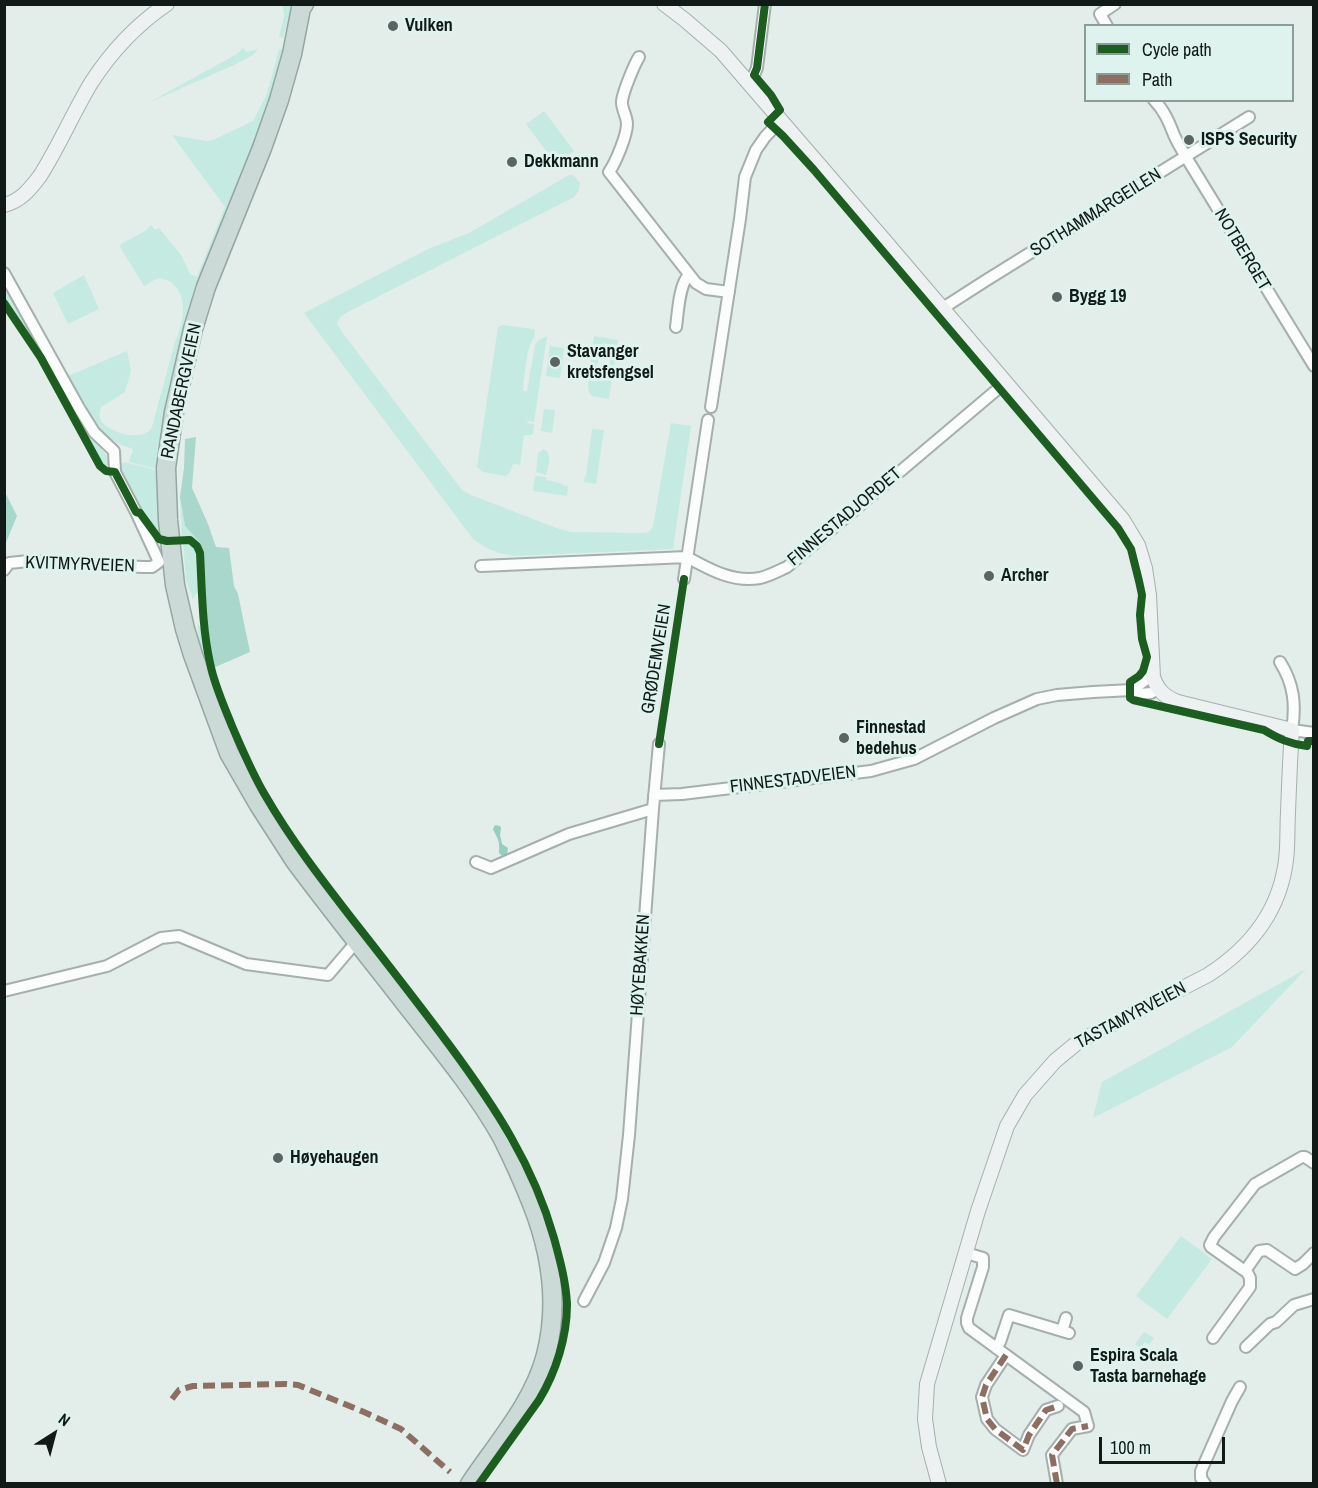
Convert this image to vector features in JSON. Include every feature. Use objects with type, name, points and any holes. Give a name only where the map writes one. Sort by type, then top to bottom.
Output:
[{"type":"highway","name":"RANDABERGVEIEN","points":[[302,6],[290,63],[279,100],[226,238],[199,326],[181,421],[175,486],[180,550],[192,626],[212,696],[248,786],[295,861],[463,1078],[500,1135],[537,1217],[547,1251],[553,1305],[550,1336],[542,1368],[520,1411],[470,1484]]},
{"type":"main road","points":[[4,205],[18,200],[40,176],[91,84],[110,57],[143,22],[167,4]]},
{"type":"main road","points":[[662,4],[685,20],[721,51],[1123,520],[1138,545],[1145,568],[1156,683],[1164,695],[1179,702],[1292,730]]},
{"type":"main road","name":"TASTAMYRVEIEN","points":[[939,1484],[929,1447],[925,1419],[927,1384],[978,1212],[1007,1126],[1025,1095],[1055,1061],[1078,1042],[1208,975],[1243,949],[1257,931],[1272,909],[1286,860],[1292,730]]},
{"type":"street","points":[[747,82],[757,68],[765,4]]},
{"type":"street","points":[[1106,24],[1100,14],[1115,4]]},
{"type":"street","points":[[639,57],[621,103],[627,120],[626,130],[615,162],[609,172],[696,283],[702,288],[729,292]]},
{"type":"street","name":"NOTBERGET","points":[[1153,102],[1160,118],[1173,133],[1314,366]]},
{"type":"street","name":"SOTHAMMARGEILEN","points":[[943,308],[1249,117]]},
{"type":"street","points":[[711,407],[740,219],[742,189],[748,166],[761,142],[782,120]]},
{"type":"street","name":"KVITMYRVEIEN","points":[[4,273],[79,408],[94,432],[114,451],[115,472],[159,562],[152,567],[143,567],[29,561],[9,563],[4,570]]},
{"type":"street","points":[[676,327],[683,285],[689,275]]},
{"type":"street","name":"FINNESTADJORDET","points":[[481,566],[687,557],[732,578],[759,578],[787,567],[1006,382]]},
{"type":"street","points":[[684,579],[708,420]]},
{"type":"street","points":[[1280,662],[1294,695],[1292,730],[1314,733]]},
{"type":"street","name":"FINNESTADVEIEN","points":[[654,795],[682,794],[871,771],[914,759],[1037,699],[1068,694],[1132,690],[1140,694],[1151,693],[1156,683]]},
{"type":"street","points":[[476,862],[491,868],[569,834],[653,809],[659,744]]},
{"type":"street","name":"HØYEBAKKEN","points":[[584,1301],[604,1263],[616,1228],[622,1199],[629,1135],[653,809]]},
{"type":"street","points":[[4,991],[107,966],[161,939],[179,936],[246,963],[328,975],[357,940]]},
{"type":"street","points":[[1213,1338],[1250,1287],[1251,1278],[1246,1270],[1211,1247],[1211,1242],[1255,1184],[1302,1157],[1314,1163]]},
{"type":"street","points":[[1246,1270],[1259,1251],[1267,1250],[1295,1269],[1314,1253]]},
{"type":"street","points":[[966,1253],[983,1258],[967,1318],[968,1326],[1084,1412],[1088,1426],[1072,1429],[1052,1455],[1057,1484]]},
{"type":"street","points":[[1246,1347],[1294,1305],[1314,1299]]},
{"type":"street","points":[[996,1348],[1009,1315],[1065,1332],[1066,1318]]},
{"type":"street","points":[[1006,1355],[986,1384],[982,1397],[987,1419],[995,1429],[1023,1450],[1029,1435],[1046,1410],[1058,1406]]},
{"type":"street","points":[[1205,1484],[1201,1478],[1202,1471],[1240,1387]]},
{"type":"shaded area","points":[[283,5],[294,5],[283,38],[279,36],[284,17]]},
{"type":"shaded area","points":[[243,48],[246,52],[258,49],[253,55],[234,65],[148,103],[237,54]]},
{"type":"shaded area","points":[[279,49],[284,50],[284,63],[162,443],[155,448],[164,444],[158,470],[129,462],[133,449],[111,439],[94,423],[46,341],[47,339],[67,375],[127,351],[131,371],[125,392],[101,407],[100,418],[105,425],[122,433],[141,435],[149,431],[180,328],[183,312],[182,297],[172,283],[164,279],[157,279],[144,286],[120,247],[121,244],[145,231],[151,225],[155,230],[159,228],[182,256],[190,274],[197,277],[225,207],[172,135],[213,140],[253,121],[266,96]]},
{"type":"shaded area","points":[[544,111],[574,151],[556,164],[526,124]]},
{"type":"shaded area","points":[[569,175],[573,175],[580,183],[579,191],[574,197],[346,313],[337,323],[462,490],[559,529],[571,532],[646,533],[650,531],[653,526],[671,423],[691,426],[673,549],[514,556],[493,551],[478,543],[304,313],[428,249],[469,233]]},
{"type":"shaded area","points":[[84,275],[99,309],[68,324],[53,293]]},
{"type":"shaded area","points":[[4,284],[73,406],[71,408],[42,357],[5,300]]},
{"type":"shaded area","points":[[502,325],[534,329],[523,391],[527,391],[535,345],[547,336],[534,422],[528,421],[527,423],[534,424],[533,433],[524,435],[520,465],[513,464],[506,476],[483,472],[477,467],[498,327]]},
{"type":"shaded area","points":[[594,336],[618,340],[609,399],[592,396],[589,392],[590,372],[607,371],[613,345],[603,343],[597,366],[590,368]]},
{"type":"shaded area","name":"Stavanger kretsfengsel","points":[[550,346],[564,348],[560,378],[546,376]]},
{"type":"shaded area","points":[[544,409],[555,410],[552,433],[541,431]]},
{"type":"shaded area","points":[[75,415],[110,460],[107,466],[104,467],[100,462]]},
{"type":"shaded area","points":[[592,429],[604,430],[596,484],[584,482]]},
{"type":"shaded area","points":[[196,437],[192,488],[216,547],[229,548],[234,586],[238,594],[250,652],[213,668],[205,608],[201,544],[185,526],[180,497],[185,439]]},
{"type":"shaded area","points":[[544,449],[549,457],[546,475],[536,472],[538,453]]},
{"type":"shaded area","points":[[125,462],[149,468],[161,475],[164,538],[144,515],[124,481],[119,465]]},
{"type":"shaded area","points":[[536,476],[546,477],[546,480],[568,486],[567,496],[534,491]]},
{"type":"shaded area","points":[[5,492],[17,516],[5,545]]},
{"type":"shaded area","points":[[180,497],[185,526],[201,544],[202,548],[196,540],[182,536]]},
{"type":"shaded area","points":[[183,542],[195,547],[198,554],[200,589],[193,599],[186,580]]},
{"type":"shaded area","points":[[197,623],[204,632],[208,662],[217,693],[252,777],[236,753],[206,669]]},
{"type":"shaded area","points":[[495,825],[501,828],[502,844],[508,848],[507,855],[502,856],[499,853],[499,843],[493,829]]},
{"type":"shaded area","points":[[1306,969],[1232,1047],[1093,1118],[1102,1082]]},
{"type":"shaded area","points":[[1181,1236],[1212,1259],[1167,1319],[1136,1296]]},
{"type":"shaded area","points":[[1144,1332],[1154,1338],[1149,1345],[1145,1342],[1140,1348],[1135,1344]]},
{"type":"marked path","points":[[1006,1355],[986,1385],[982,1397],[987,1419],[995,1429],[1023,1450],[1029,1435],[1046,1410],[1058,1406]]},
{"type":"marked path","points":[[172,1399],[179,1390],[193,1386],[298,1385],[401,1429],[450,1472]]},
{"type":"marked path","points":[[1057,1484],[1052,1455],[1072,1429],[1088,1426]]},
{"type":"cycle path","points":[[765,4],[757,68],[754,75],[780,110],[768,122],[814,170],[1118,528],[1131,549],[1142,595],[1140,615],[1142,639],[1147,657],[1143,671],[1130,682],[1130,698],[1264,730],[1295,744],[1307,746],[1308,741],[1314,741]]},
{"type":"cycle path","points":[[4,303],[41,358],[100,466],[106,471],[115,472],[136,512],[140,513],[159,539],[190,540],[197,546],[200,553],[205,636],[212,671],[247,761],[275,812],[307,859],[482,1091],[511,1137],[535,1185],[554,1238],[562,1271],[567,1304],[565,1329],[555,1366],[539,1400],[479,1484]]},
{"type":"cycle path","name":"GRØDEMVEIEN","points":[[659,744],[684,579]]},
{"type":"place","name":"Vulken","points":[[393,26]]},
{"type":"place","name":"ISPS Security","points":[[1189,140]]},
{"type":"place","name":"Dekkmann","points":[[512,162]]},
{"type":"place","name":"Bygg 19","points":[[1057,297]]},
{"type":"place","name":"Stavanger kretsfengsel","points":[[555,362]]},
{"type":"place","name":"Archer","points":[[989,576]]},
{"type":"place","name":"Finnestad bedehus","points":[[844,738]]},
{"type":"place","name":"Høyehaugen","points":[[278,1158]]},
{"type":"place","name":"Espira Scala Tasta barnehage","points":[[1078,1366]]}]
